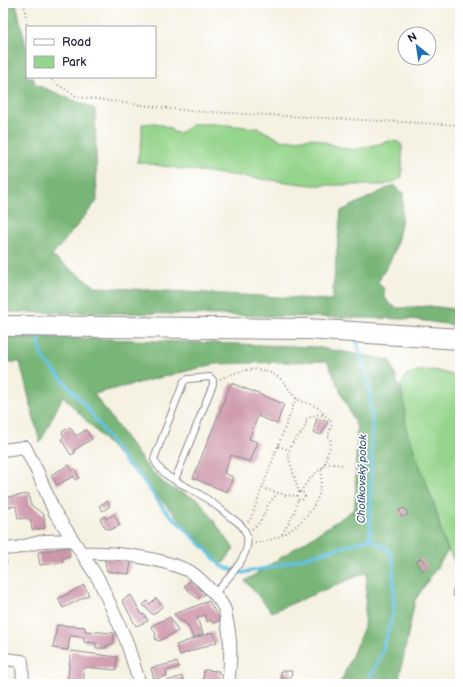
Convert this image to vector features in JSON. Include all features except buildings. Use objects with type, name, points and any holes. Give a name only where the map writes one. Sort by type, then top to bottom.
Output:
[{"type":"main road","points":[[3,326],[307,330],[404,334],[460,339]]},
{"type":"street","points":[[3,450],[24,447],[38,473],[54,511],[99,580],[126,640],[140,684]]},
{"type":"street","points":[[3,549],[16,548],[44,541],[73,540]]},
{"type":"street","points":[[82,553],[132,556],[165,563],[188,570],[215,593],[224,606],[230,634],[230,665],[228,684]]},
{"type":"street","points":[[3,659],[22,661],[23,684]]},
{"type":"lane","points":[[175,480],[213,381],[210,377],[188,379],[182,384],[154,459],[162,473],[200,494],[244,528],[248,540],[243,559],[215,593]]},
{"type":"path","points":[[24,3],[27,26]]},
{"type":"path","points":[[50,78],[55,83],[78,96],[189,111],[460,125]]},
{"type":"path","points":[[213,381],[241,371],[255,369],[266,371],[275,375],[283,382],[296,398],[320,408],[324,415]]},
{"type":"path","points":[[278,494],[268,503],[261,520],[257,526],[251,530],[248,522],[296,398]]},
{"type":"path","points":[[254,536],[255,543],[282,535],[290,531],[302,521],[312,508],[319,494],[331,442],[328,436],[332,424],[329,418],[324,415],[317,414],[307,419],[302,432],[296,437],[289,450],[288,454],[300,492],[304,494],[304,498],[302,500],[298,499]]},
{"type":"path","points":[[278,446],[289,450]]},
{"type":"path","points":[[297,496],[311,477],[325,465],[344,464]]},
{"type":"path","points":[[262,488],[278,494],[297,496]]},
{"type":"path","points":[[282,535],[294,514],[298,499],[297,496]]},
{"type":"green space","points":[[3,3],[16,3],[26,47],[26,78],[33,78],[35,84],[95,109],[97,201],[52,256],[96,287],[332,300],[341,211],[394,185],[403,193],[402,209],[399,234],[395,249],[378,282],[384,289],[384,297],[390,304],[397,308],[430,306],[460,310],[460,326],[411,319],[3,312]]},
{"type":"green space","points":[[156,123],[170,128],[173,132],[180,133],[193,124],[215,124],[258,128],[283,141],[313,138],[342,148],[355,150],[390,141],[398,142],[402,145],[402,177],[396,181],[384,185],[311,185],[137,162],[142,140],[142,124]]},
{"type":"green space","points":[[3,335],[315,347],[390,360],[404,401],[406,429],[436,510],[442,537],[448,551],[415,600],[398,684],[340,684],[364,627],[367,572],[272,612],[245,581],[355,509],[357,428],[327,361],[215,364],[94,394],[145,464],[167,486],[199,500],[234,549],[222,565],[63,396],[40,443],[20,362],[3,362]]},
{"type":"green space","points":[[434,370],[460,377],[460,568],[457,567],[442,537],[436,510],[406,429],[401,385],[407,374],[418,371]]},
{"type":"waterway","points":[[38,332],[42,357],[86,406],[126,463],[140,476],[164,509],[206,549],[221,566],[242,573],[272,567],[370,539]]},
{"type":"waterway","name":"Chotíkovský potok","points":[[356,339],[368,380],[372,420],[370,539],[389,550],[393,558],[394,610],[381,656],[367,684]]}]
